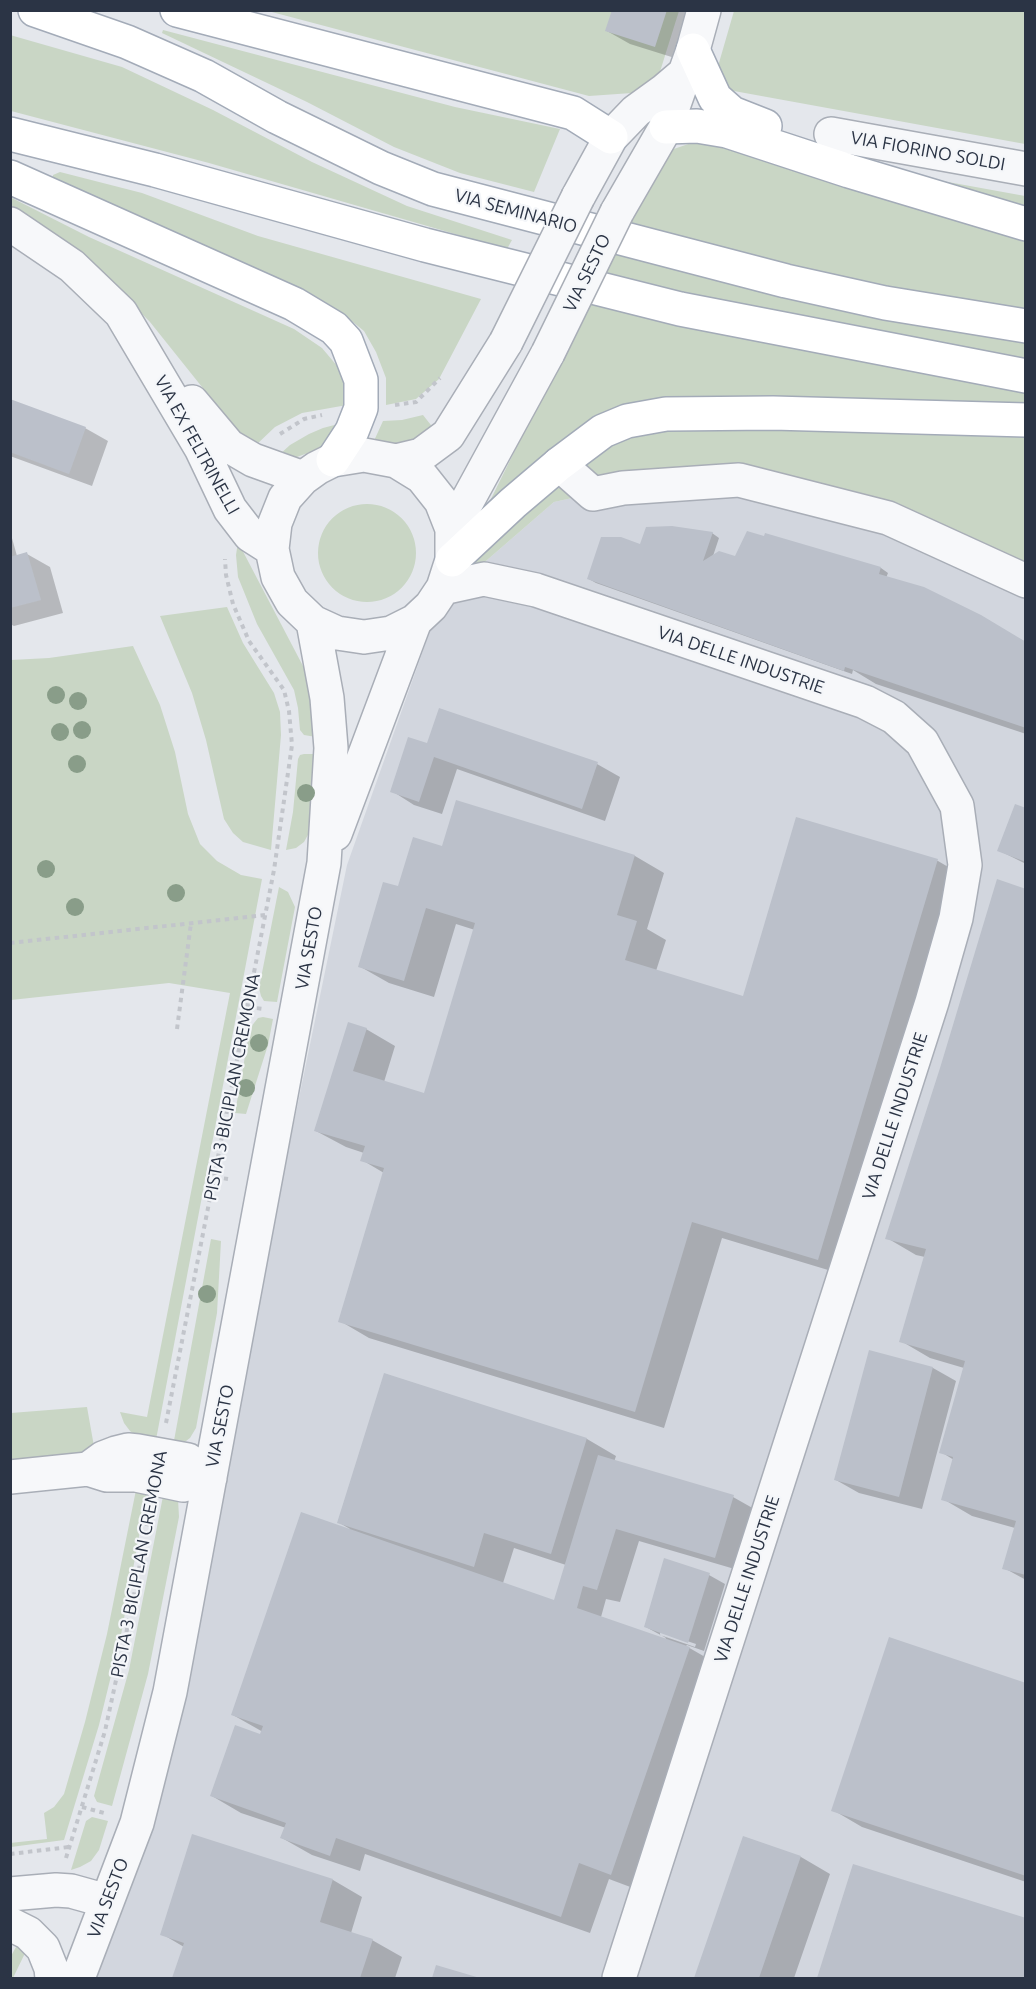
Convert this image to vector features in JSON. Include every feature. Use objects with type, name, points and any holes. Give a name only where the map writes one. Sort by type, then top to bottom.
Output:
[{"type":"main road","name":"VIA SEMINARIO","points":[[35,10],[127,42],[204,76],[277,117],[371,163],[433,189],[786,281],[885,303],[1026,326]]},
{"type":"main road","points":[[177,10],[573,113],[610,137]]},
{"type":"main road","points":[[689,62],[715,98],[732,113],[774,129],[849,171]]},
{"type":"main road","points":[[666,127],[697,126],[727,131],[849,171],[1026,224]]},
{"type":"main road","points":[[10,134],[155,170],[425,245],[680,309],[1026,376]]},
{"type":"main road","points":[[10,177],[294,304],[334,328],[346,341],[353,355],[361,380],[361,408],[352,431],[333,460]]},
{"type":"main road","points":[[449,559],[559,464],[603,431],[627,421],[666,414],[773,413],[1026,420]]},
{"type":"street","name":"VIA SESTO","points":[[449,559],[441,501],[422,477],[396,461],[364,455],[333,460],[317,468],[303,478],[285,498],[275,523],[272,549],[278,578],[292,603],[313,622],[338,633],[364,637],[391,633],[415,621],[431,606],[449,559],[617,212],[666,127],[704,10]]},
{"type":"street","points":[[396,461],[421,455],[448,435],[506,342],[610,137],[636,111],[665,90],[689,62]]},
{"type":"street","points":[[610,137],[638,130],[666,127]]},
{"type":"street","name":"VIA FIORINO SOLDI","points":[[831,134],[1026,169]]},
{"type":"street","points":[[610,137],[621,147],[623,172],[617,212]]},
{"type":"street","name":"VIA EX FELTRINELLI","points":[[10,224],[72,266],[121,313],[201,448],[230,508],[250,535],[272,549]]},
{"type":"street","name":"VIA EX FELTRINELLI","points":[[133,331],[229,446],[254,460],[303,478]]},
{"type":"street","points":[[559,464],[593,494],[623,488],[739,480],[888,518],[1026,581]]},
{"type":"street","name":"VIA DELLE INDUSTRIE","points":[[449,559],[484,579],[536,590],[865,702],[894,717],[922,742],[957,806],[965,865],[956,918],[932,1002],[619,1978]]},
{"type":"street","name":"VIA SESTO","points":[[324,863],[415,621]]},
{"type":"street","name":"VIA SESTO","points":[[78,1978],[137,1823],[170,1692],[324,863],[331,748],[327,698],[313,622]]},
{"type":"street","points":[[10,1477],[88,1468],[107,1475],[136,1475],[188,1460],[210,1478]]},
{"type":"street","points":[[10,1894],[71,1891],[107,1901]]},
{"type":"street","points":[[10,1924],[28,1933],[43,1948],[51,1968],[52,1978]]},
{"type":"path","points":[[254,460],[276,436],[304,419],[332,412],[416,402],[444,374]]},
{"type":"path","name":"PISTA 3 BICIPLAN CREMONA","points":[[56,1890],[105,1731],[132,1611],[266,915],[292,745],[284,690],[249,640],[233,604],[226,575],[225,532],[230,508]]},
{"type":"path","points":[[10,943],[266,915]]},
{"type":"path","points":[[177,1029],[190,923]]},
{"type":"path","points":[[215,1177],[228,1179]]},
{"type":"path","points":[[10,1854],[69,1847]]},
{"type":"shaded area","points":[[739,478],[1025,577],[1025,1978],[82,1978],[149,1826],[347,865],[441,600],[554,502],[609,490]]},
{"type":"green space","points":[[268,11],[679,11],[658,78],[632,93],[589,96]]},
{"type":"green space","points":[[734,11],[1025,11],[1025,144],[712,87]]},
{"type":"green space","points":[[163,30],[455,107],[560,129],[534,192],[460,173],[394,147],[307,102],[162,33]]},
{"type":"green space","points":[[10,35],[122,67],[213,110],[312,162],[407,206],[512,240],[507,249],[209,163],[11,111]]},
{"type":"green space","points":[[706,138],[1025,196],[1025,571],[739,478],[609,490],[554,502],[441,600],[662,153]]},
{"type":"green space","points":[[60,172],[142,193],[258,236],[481,299],[439,379],[416,399],[386,405],[386,378],[376,352],[364,331],[338,310],[62,190],[53,182],[53,175]]},
{"type":"green space","points":[[10,197],[89,237],[294,329],[322,348],[338,367],[346,387],[347,405],[302,413],[275,427],[255,446],[234,427],[150,322],[85,256],[11,205]]},
{"type":"green space","points":[[423,415],[438,434],[407,448],[373,443],[383,421],[402,420]]},
{"type":"green space","points":[[342,423],[328,442],[313,451],[297,457],[279,455],[290,445],[309,434]]},
{"type":"green space","points":[[367,504],[386,508],[402,518],[412,534],[416,553],[412,572],[402,588],[386,598],[367,602],[348,598],[332,588],[322,572],[318,553],[322,534],[332,518],[348,508]]},
{"type":"green space","points":[[238,542],[314,687],[316,737],[304,735],[300,730],[294,690],[257,624],[238,577],[236,555]]},
{"type":"green space","points":[[227,607],[243,643],[274,693],[280,712],[281,735],[271,850],[243,842],[233,833],[224,819],[206,740],[192,693],[160,616]]},
{"type":"green space","points":[[133,646],[160,705],[175,752],[188,814],[200,844],[217,861],[241,875],[262,879],[155,1445],[130,1431],[120,1412],[147,1417],[230,993],[169,983],[11,1000],[11,660],[49,658]]},
{"type":"green space","points":[[304,754],[318,754],[314,811],[309,833],[304,842],[296,848],[286,850],[293,812],[298,759]]},
{"type":"green space","points":[[279,887],[288,892],[295,907],[277,1002],[264,1001],[259,988]]},
{"type":"green space","points":[[258,1018],[273,1019],[268,1045],[246,1114],[235,1113],[250,1028]]},
{"type":"green space","points":[[211,1239],[221,1241],[217,1313],[196,1428],[190,1438],[182,1444],[173,1446]]},
{"type":"green space","points":[[87,1407],[95,1452],[11,1460],[11,1413]]},
{"type":"green space","points":[[136,1490],[147,1492],[121,1635],[99,1725],[64,1840],[11,1847],[10,1843],[47,1839],[44,1813],[54,1807],[64,1794],[107,1634]]},
{"type":"green space","points":[[164,1491],[178,1499],[179,1517],[148,1674],[112,1806],[97,1802],[94,1796],[129,1670]]},
{"type":"green space","points":[[92,1817],[108,1821],[99,1850],[91,1861],[71,1870],[86,1821]]},
{"type":"green space","points":[[22,1946],[27,1949],[11,1978],[11,1956],[16,1947]]},
{"type":"building","points":[[612,10],[667,10],[655,47],[605,31]]},
{"type":"building","points":[[10,399],[86,427],[69,474],[10,452]]},
{"type":"building","points":[[672,526],[713,532],[703,561],[719,551],[735,556],[747,531],[764,536],[765,533],[881,567],[879,574],[924,587],[981,615],[1026,642],[1026,728],[845,667],[844,671],[587,579],[601,537],[621,537],[640,544],[646,527]]},
{"type":"building","points":[[27,552],[41,600],[10,608],[10,557]]},
{"type":"building","points":[[439,708],[598,762],[582,809],[434,757],[419,802],[390,792],[408,737],[427,743]]},
{"type":"building","points":[[456,800],[635,855],[617,915],[637,921],[625,960],[743,996],[796,817],[938,859],[818,1260],[692,1222],[635,1412],[338,1322],[384,1168],[360,1161],[365,1146],[314,1131],[348,1022],[367,1028],[353,1071],[424,1093],[475,923],[426,908],[404,981],[358,967],[383,882],[398,886],[413,837],[442,846]]},
{"type":"building","points":[[1015,804],[1026,808],[1026,862],[997,851]]},
{"type":"building","points":[[997,879],[1026,889],[1026,1575],[1002,1569],[1016,1521],[941,1500],[953,1457],[939,1453],[965,1361],[899,1342],[926,1249],[885,1239]]},
{"type":"building","points":[[869,1350],[933,1367],[899,1497],[834,1480]]},
{"type":"building","points":[[384,1373],[587,1438],[551,1554],[484,1533],[474,1567],[337,1523]]},
{"type":"building","points":[[598,1455],[734,1495],[715,1558],[616,1529],[597,1590],[583,1586],[577,1608],[690,1647],[611,1875],[579,1863],[561,1917],[336,1838],[330,1856],[280,1838],[286,1823],[210,1796],[235,1725],[260,1734],[263,1726],[231,1715],[301,1512],[554,1600]]},
{"type":"building","points":[[664,1558],[710,1573],[688,1643],[644,1627]]},
{"type":"building","points":[[889,1637],[1026,1683],[1026,1876],[831,1811]]},
{"type":"building","points":[[192,1834],[333,1879],[320,1922],[373,1939],[360,1978],[172,1978],[184,1943],[160,1935]]},
{"type":"building","points":[[743,1836],[801,1856],[759,1978],[694,1978]]},
{"type":"building","points":[[853,1864],[1026,1918],[1026,1978],[817,1978]]},
{"type":"building","points":[[436,1965],[480,1978],[432,1978]]}]
